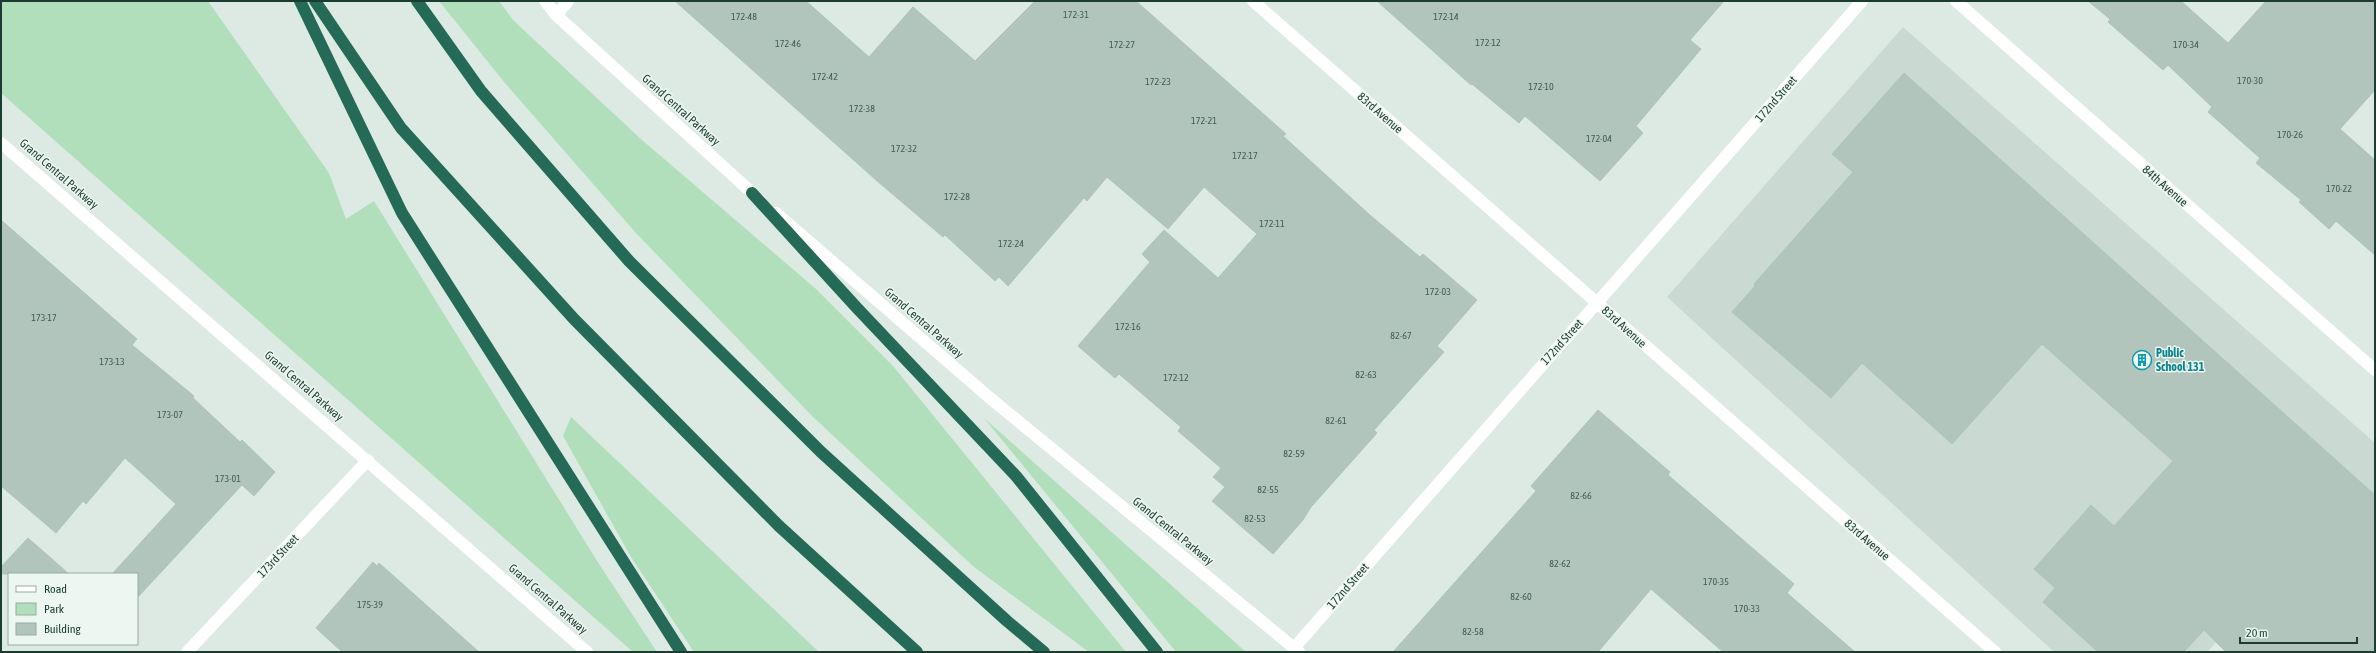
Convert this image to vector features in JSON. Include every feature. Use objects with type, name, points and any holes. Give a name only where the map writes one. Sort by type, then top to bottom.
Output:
[{"type":"highway","points":[[300,1],[402,214],[680,652]]},
{"type":"highway","points":[[315,1],[401,128],[574,320],[779,526],[917,652]]},
{"type":"highway","points":[[417,1],[481,91],[629,261],[821,452],[1007,621],[1044,652]]},
{"type":"highway","points":[[752,193],[857,308],[1016,476],[1157,652]]},
{"type":"street","name":"Grand Central Parkway","points":[[545,1],[556,15],[752,193],[990,398],[1296,650]]},
{"type":"street","points":[[556,15],[568,1]]},
{"type":"street","name":"83rd Avenue","points":[[1253,1],[1994,652]]},
{"type":"street","name":"172nd Street","points":[[1296,650],[1597,302],[1862,1]]},
{"type":"street","name":"84th Avenue","points":[[1956,1],[2375,370]]},
{"type":"street","name":"Grand Central Parkway","points":[[1,143],[588,652]]},
{"type":"street","name":"173rd Street","points":[[187,652],[368,460]]},
{"type":"shaded area","points":[[1903,27],[2375,443],[2375,516],[2267,586],[2207,652],[2054,652],[1667,297]]},
{"type":"green space","points":[[1,1],[208,1],[329,173],[346,219],[374,201],[599,564],[657,652],[633,652],[1,93]]},
{"type":"green space","points":[[439,1],[499,1],[514,21],[642,140],[816,289],[893,366],[1126,652],[1089,652],[974,567],[812,416],[635,232],[504,82]]},
{"type":"green space","points":[[571,417],[819,652],[694,652],[631,557],[563,436]]},
{"type":"green space","points":[[984,418],[1246,652],[1176,652]]},
{"type":"building","points":[[675,1],[806,1],[869,57],[913,7],[975,61],[1035,1],[1136,1],[1286,134],[1283,136],[1371,216],[1420,257],[1423,254],[1477,300],[1437,346],[1444,352],[1374,430],[1377,433],[1311,507],[1303,520],[1273,554],[1212,501],[1225,487],[1213,477],[1221,468],[1178,431],[1181,427],[1119,374],[1115,378],[1078,346],[1150,262],[1142,254],[1164,230],[1218,278],[1257,234],[1204,187],[1168,229],[1107,177],[1087,201],[1084,198],[1008,286],[999,277],[995,281],[945,235],[943,237],[876,180]]},
{"type":"building","points":[[1377,1],[1724,1],[1690,40],[1701,49],[1636,126],[1643,133],[1600,181],[1525,116],[1519,123],[1472,84],[1471,85]]},
{"type":"building","points":[[2088,1],[2181,1],[2228,43],[2266,1],[2375,1],[2375,90],[2340,129],[2375,160],[2375,255],[2336,221],[2329,229],[2299,202],[2301,200],[2256,163],[2260,158],[2208,112],[2212,107],[2168,65],[2163,70],[2108,22],[2110,19]]},
{"type":"building","name":"Public School 131","points":[[1904,73],[2375,495],[2375,652],[2226,652],[2204,630],[2184,652],[2098,652],[2043,602],[2055,588],[2034,569],[2091,505],[2114,526],[2173,461],[2042,344],[1952,444],[1862,363],[1831,398],[1732,312],[1755,286],[1754,284],[1853,172],[1832,154]]},
{"type":"building","points":[[1,220],[137,339],[132,345],[194,396],[193,398],[240,442],[242,440],[275,472],[254,496],[242,485],[138,597],[138,573],[113,573],[176,504],[125,458],[86,504],[83,501],[56,533],[1,486]]},
{"type":"building","points":[[1598,410],[1670,472],[1668,475],[1794,584],[1787,593],[1855,652],[1723,652],[1651,589],[1598,652],[1393,652],[1536,491],[1531,486]]},
{"type":"building","points":[[28,538],[68,573],[1,574],[1,567]]},
{"type":"building","points":[[373,562],[377,566],[379,563],[479,652],[342,652],[316,628]]},
{"type":"place","name":"Public School 131","points":[[2142,360]]}]
